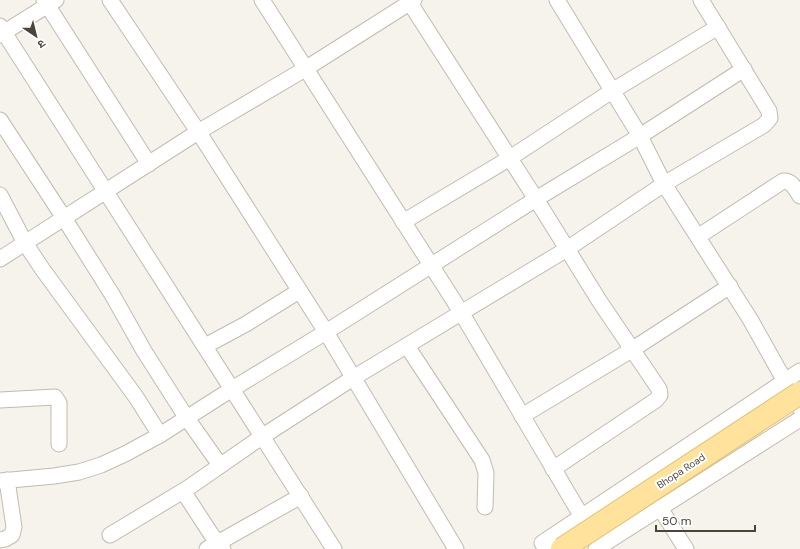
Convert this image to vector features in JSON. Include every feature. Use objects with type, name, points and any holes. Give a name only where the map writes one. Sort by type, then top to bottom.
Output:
[{"type":"main road","name":"Bhopa Road","points":[[562,549],[792,387]]},
{"type":"street","points":[[110,0],[198,132],[326,332],[456,549]]},
{"type":"street","points":[[262,0],[461,312],[582,517]]},
{"type":"street","points":[[557,0],[640,136],[664,184],[699,236],[792,387],[800,408]]},
{"type":"street","points":[[110,535],[183,491],[263,436],[353,378],[567,249],[664,184],[764,125],[770,118],[769,111],[701,0]]},
{"type":"street","points":[[0,259],[198,132],[305,69],[410,1],[600,302],[659,389],[658,398],[553,470]]},
{"type":"street","points":[[149,164],[49,2],[1,31],[263,436],[334,549]]},
{"type":"street","points":[[403,222],[510,158],[612,91],[718,27]]},
{"type":"street","points":[[0,540],[12,535],[14,527],[4,480],[54,476],[79,472],[101,465],[160,435],[186,417],[326,332],[536,199],[640,136],[744,69]]},
{"type":"street","points":[[0,120],[64,218],[112,296],[144,352],[186,417],[220,465]]},
{"type":"street","points":[[699,236],[783,181],[788,180],[800,196]]},
{"type":"street","points":[[0,195],[25,243],[71,309],[136,397],[160,435]]},
{"type":"street","points":[[522,416],[633,349],[730,286]]},
{"type":"street","points":[[205,346],[246,324],[299,291]]},
{"type":"street","points":[[406,346],[482,460],[486,474],[485,507]]},
{"type":"street","points":[[547,549],[542,543],[792,387],[800,371]]},
{"type":"street","points":[[0,400],[55,398],[59,403],[59,444]]},
{"type":"street","points":[[596,549],[800,419]]},
{"type":"street","points":[[183,491],[216,547],[300,496]]},
{"type":"street","points":[[660,508],[686,549]]}]
